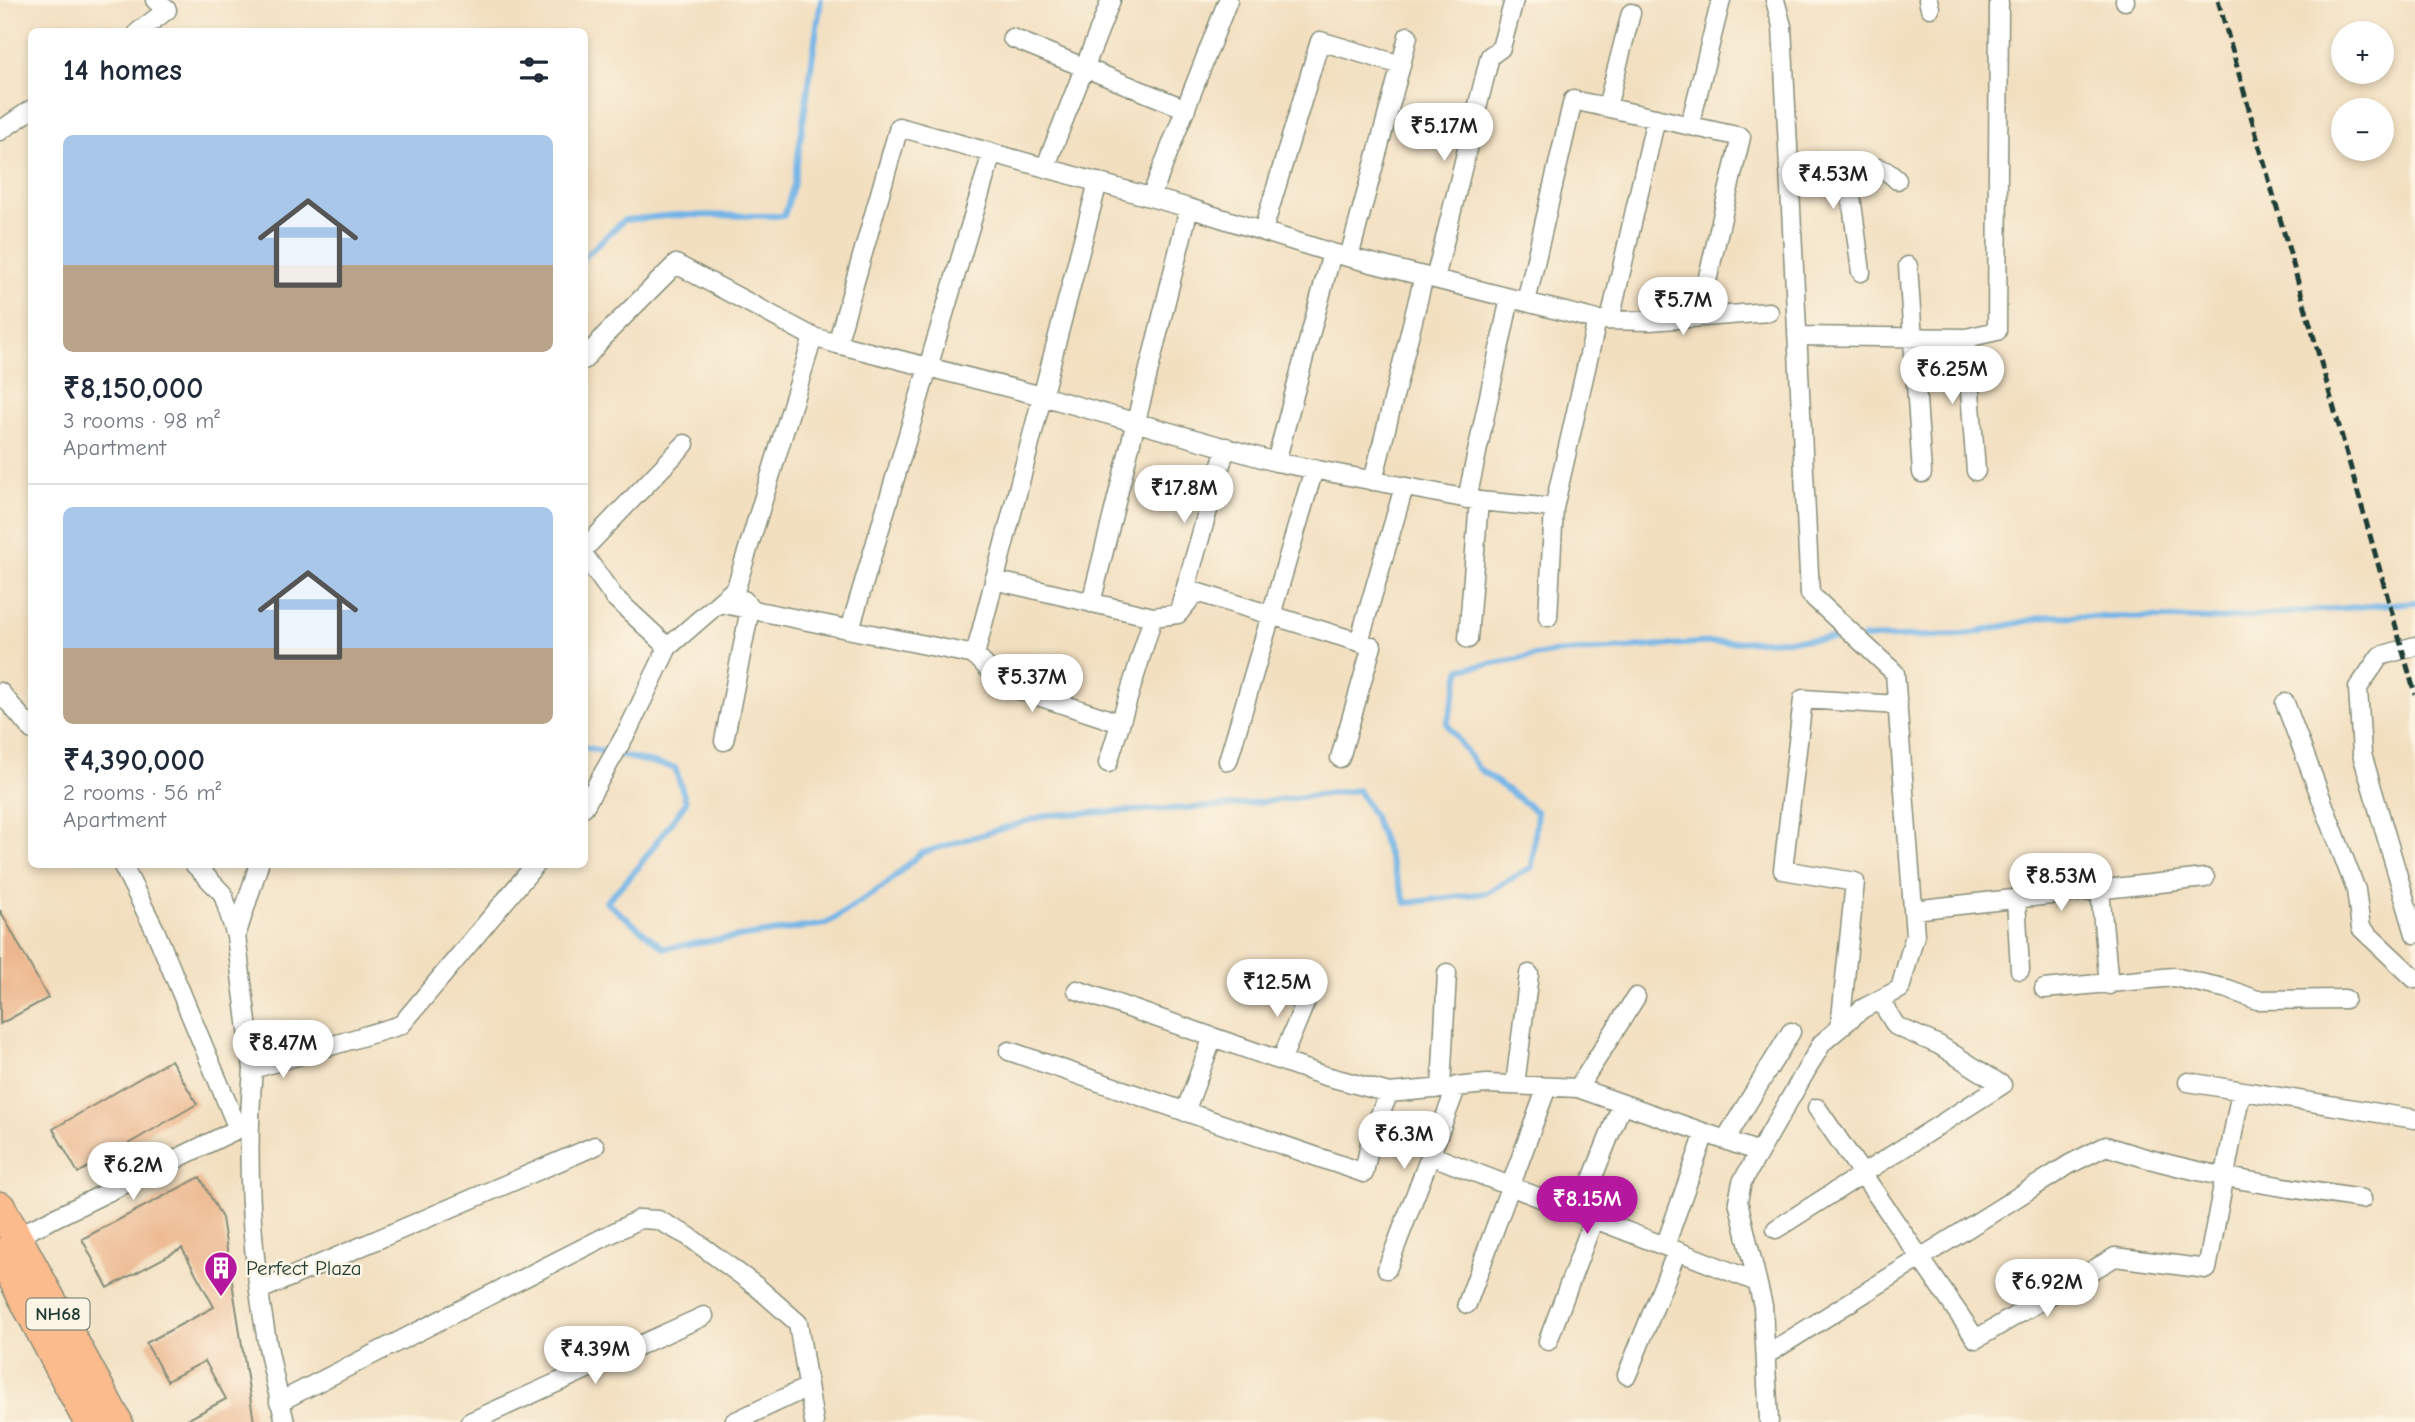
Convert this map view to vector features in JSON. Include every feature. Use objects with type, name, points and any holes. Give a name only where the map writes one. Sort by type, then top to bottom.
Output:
[{"type":"highway","name":"NH68","points":[[0,1206],[5,1245],[89,1422]]},
{"type":"highway","name":"NH68","points":[[5,1245],[117,1422]]},
{"type":"street","points":[[143,28],[167,10],[155,0]]},
{"type":"street","points":[[1045,168],[1111,0]]},
{"type":"street","points":[[1151,197],[1228,0]]},
{"type":"street","points":[[1373,481],[1490,56],[1501,48],[1514,0]]},
{"type":"street","points":[[1690,125],[1721,0]]},
{"type":"street","points":[[1769,1422],[1763,1306],[1738,1201],[1742,1182],[1822,1043],[1862,1009],[1900,989],[1915,935],[1895,673],[1810,594],[1782,26],[1775,0]]},
{"type":"street","points":[[1797,336],[1966,338],[1997,331],[1999,3]]},
{"type":"street","points":[[1607,107],[1631,13]]},
{"type":"street","points":[[1276,462],[1408,36]]},
{"type":"street","points":[[1012,38],[1186,108]]},
{"type":"street","points":[[1263,231],[1320,41],[1401,65]]},
{"type":"street","points":[[1468,639],[1473,500],[1518,300],[1573,100],[1741,137],[1699,315]]},
{"type":"street","points":[[0,131],[28,112]]},
{"type":"street","points":[[1548,617],[1554,508],[1656,118]]},
{"type":"street","points":[[837,344],[899,127],[1189,208],[1341,255],[1603,320],[1650,321],[1699,315],[1769,312]]},
{"type":"street","points":[[850,629],[992,153]]},
{"type":"street","points":[[1789,169],[1848,173],[1869,165],[1888,171],[1897,180]]},
{"type":"street","points":[[1848,173],[1861,272]]},
{"type":"street","points":[[975,655],[1098,182]]},
{"type":"street","points":[[1091,603],[1189,208]]},
{"type":"street","points":[[588,355],[676,264],[813,337],[837,344],[1042,396],[1276,462],[1473,500],[1554,508]]},
{"type":"street","points":[[1908,266],[1922,473]]},
{"type":"street","points":[[588,802],[628,730],[668,647],[736,588],[813,337]]},
{"type":"street","points":[[1966,338],[1976,471]]},
{"type":"street","points":[[588,545],[685,444]]},
{"type":"street","points":[[1178,614],[1226,447]]},
{"type":"street","points":[[1228,761],[1314,469]]},
{"type":"street","points":[[1359,642],[1404,487]]},
{"type":"street","points":[[588,561],[614,597],[668,647]]},
{"type":"street","points":[[994,580],[1153,617],[1178,614],[1196,592],[1372,646],[1340,758]]},
{"type":"street","points":[[724,741],[750,609],[736,588]]},
{"type":"street","points":[[719,603],[975,655],[1004,685],[1120,723]]},
{"type":"street","points":[[1108,763],[1153,617]]},
{"type":"street","points":[[2415,646],[2380,656],[2358,688],[2362,754],[2415,934]]},
{"type":"street","points":[[3,695],[28,727]]},
{"type":"street","points":[[1840,1028],[1854,882],[1783,870],[1803,699],[1898,705]]},
{"type":"street","points":[[2285,703],[2356,890],[2361,928],[2415,979]]},
{"type":"street","points":[[124,868],[155,930],[243,1126]]},
{"type":"street","points":[[198,868],[223,894],[236,936],[253,1069],[243,1126],[264,1332],[285,1422]]},
{"type":"street","points":[[236,936],[258,868]]},
{"type":"street","points":[[253,1069],[401,1025],[533,868]]},
{"type":"street","points":[[1913,910],[2205,878]]},
{"type":"street","points":[[2099,890],[2109,985]]},
{"type":"street","points":[[2016,899],[2020,970]]},
{"type":"street","points":[[1387,1269],[1430,1155],[1449,1087],[1447,973]]},
{"type":"street","points":[[1515,1085],[1529,974]]},
{"type":"street","points":[[2044,989],[2174,977],[2228,989],[2257,1000],[2345,999]]},
{"type":"street","points":[[1077,990],[1281,1061],[1389,1093],[1449,1087],[1515,1085],[1578,1088],[1759,1152]]},
{"type":"street","points":[[1281,1061],[1310,991]]},
{"type":"street","points":[[1578,1088],[1636,997]]},
{"type":"street","points":[[1776,1229],[2002,1085],[1939,1045],[1896,1026],[1880,1000]]},
{"type":"street","points":[[1724,1140],[1791,1032]]},
{"type":"street","points":[[1185,1112],[1213,1037]]},
{"type":"street","points":[[1009,1051],[1364,1173],[1373,1133],[1389,1093]]},
{"type":"street","points":[[2188,1082],[2415,1119]]},
{"type":"street","points":[[1466,1304],[1547,1087]]},
{"type":"street","points":[[1817,1108],[1976,1339],[2115,1257],[2207,1269],[2241,1091]]},
{"type":"street","points":[[1548,1341],[1622,1104]]},
{"type":"street","points":[[5,1245],[243,1126]]},
{"type":"street","points":[[1627,1375],[1671,1248],[1705,1133]]},
{"type":"street","points":[[260,1290],[595,1146]]},
{"type":"street","points":[[1766,1355],[2070,1164],[2106,1146],[2157,1163],[2224,1178],[2362,1199]]},
{"type":"street","points":[[1430,1155],[1757,1282]]},
{"type":"street","points":[[279,1402],[640,1219],[658,1220],[688,1236],[756,1286],[798,1323],[814,1422]]},
{"type":"street","points":[[470,1422],[704,1316]]},
{"type":"street","points":[[734,1422],[808,1387]]},
{"type":"building","points":[[0,910],[48,998],[0,1024]]},
{"type":"building","points":[[171,1060],[197,1104],[78,1173],[53,1129]]},
{"type":"building","name":"Perfect Plaza","points":[[200,1177],[222,1218],[254,1422],[183,1422],[226,1399],[205,1361],[167,1381],[146,1343],[214,1307],[182,1248],[108,1288],[82,1239]]},
{"type":"waterway","points":[[588,253],[624,220],[677,215],[784,216],[794,183],[821,0]]},
{"type":"waterway","points":[[1863,638],[1964,635],[2050,616],[2217,619],[2415,602]]},
{"type":"waterway","points":[[588,748],[675,768],[686,802],[637,869],[606,902],[664,948],[826,924],[884,886],[921,853],[1047,815],[1228,806],[1358,790],[1374,817],[1406,903],[1486,893],[1532,867],[1537,812],[1478,768],[1447,724],[1461,669],[1551,653],[1698,643],[1853,638]]},
{"type":"railway","points":[[2218,0],[2415,694]]},
{"type":"place","name":"Perfect Plaza","points":[[221,1298]]}]
